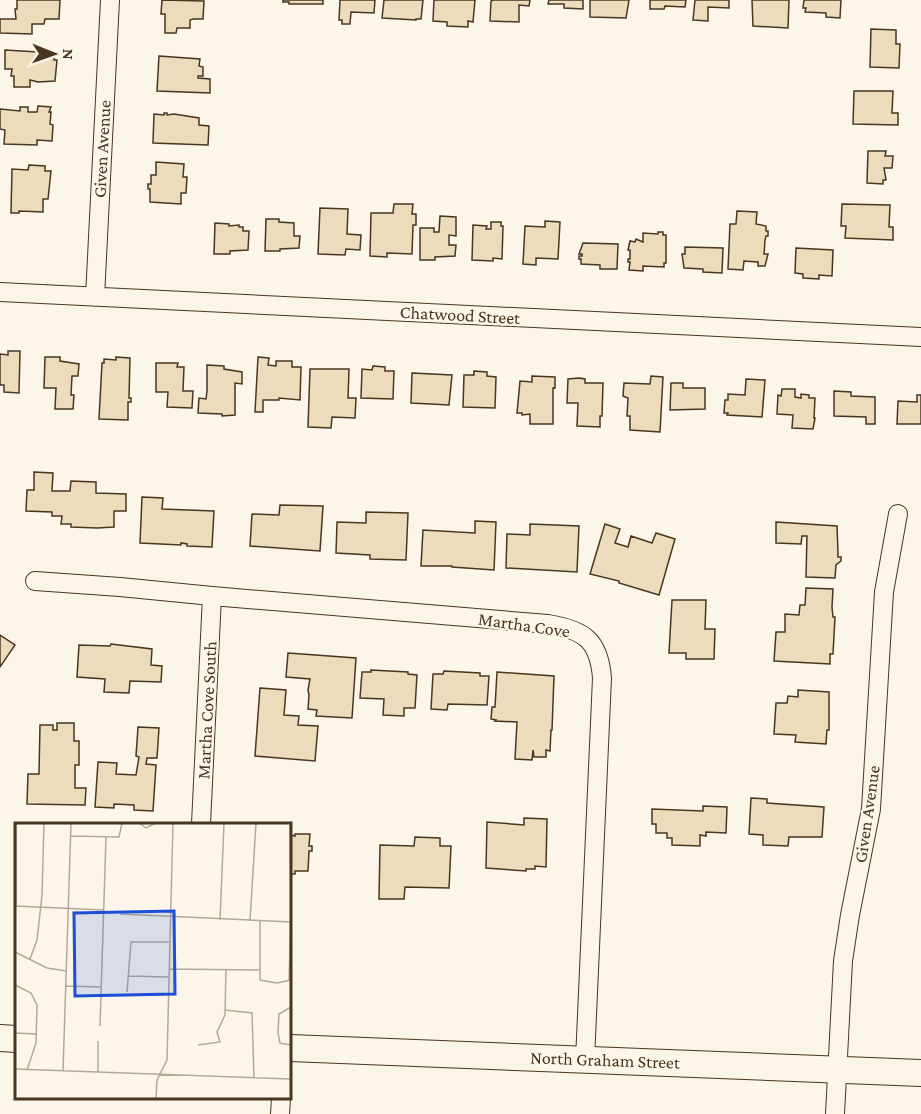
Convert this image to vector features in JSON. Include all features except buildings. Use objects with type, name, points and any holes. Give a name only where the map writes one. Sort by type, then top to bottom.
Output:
[{"type":"main road","points":[[0,1038],[15,1039]]},
{"type":"main road","name":"North Graham Street","points":[[291,1048],[921,1072]]},
{"type":"street","name":"Given Avenue","points":[[94,297],[110,0]]},
{"type":"street","name":"Chatwood Street","points":[[0,292],[921,336]]},
{"type":"street","name":"Given Avenue","points":[[835,1114],[839,1012],[845,950],[871,809],[884,592],[898,514]]},
{"type":"street","name":"Martha Cove","points":[[35,581],[548,624],[576,631],[591,642],[598,651],[602,678],[585,1059]]},
{"type":"street","name":"Martha Cove South","points":[[201,823],[212,596]]},
{"type":"street","points":[[280,1114],[281,1099]]}]
